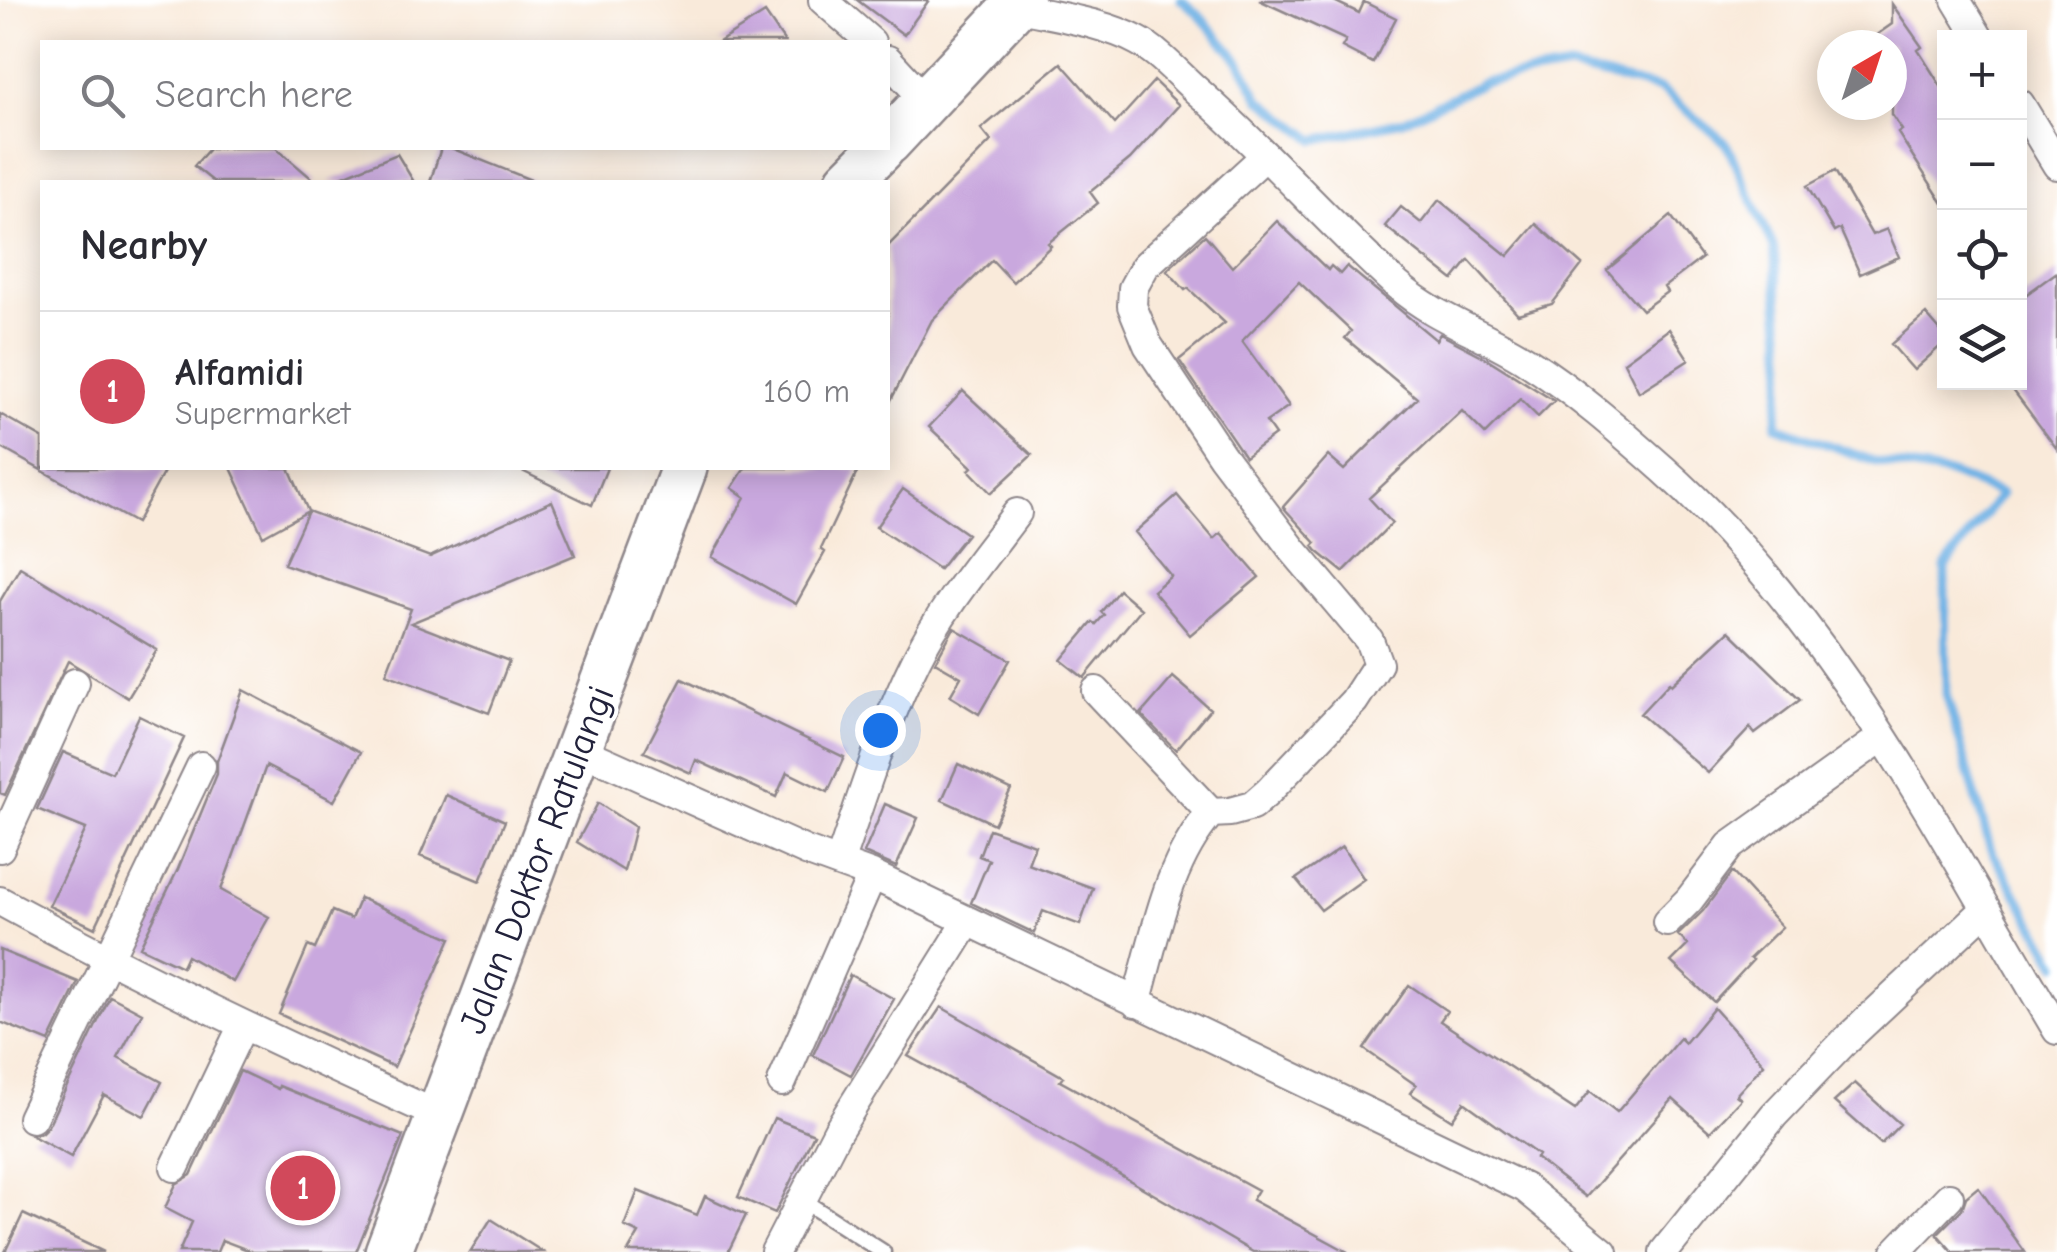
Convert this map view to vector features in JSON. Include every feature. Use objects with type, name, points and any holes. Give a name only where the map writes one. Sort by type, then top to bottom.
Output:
[{"type":"highway","points":[[890,140],[1018,3]]},
{"type":"highway","points":[[850,180],[880,150]]},
{"type":"highway","name":"Jalan Doktor Ratulangi","points":[[388,1252],[683,470]]},
{"type":"street","points":[[823,0],[869,40]]},
{"type":"street","points":[[1956,0],[1974,30]]},
{"type":"street","points":[[1018,3],[1142,43],[1235,124],[1264,157],[1404,291],[1556,380],[1664,470],[1744,546],[1853,690],[2057,1030]]},
{"type":"street","points":[[890,62],[926,101]]},
{"type":"street","points":[[2027,116],[2057,166]]},
{"type":"street","points":[[1136,1002],[1182,853],[1192,835],[1211,813],[1252,806],[1268,792],[1354,701],[1378,664],[1369,640],[1293,550],[1222,456],[1148,345],[1132,306],[1134,288],[1145,266],[1264,157]]},
{"type":"street","points":[[839,863],[917,657],[1017,513]]},
{"type":"street","points":[[0,848],[75,683]]},
{"type":"street","points":[[1096,691],[1211,813]]},
{"type":"street","points":[[1667,922],[1730,846],[1880,738]]},
{"type":"street","points":[[580,750],[872,875],[1525,1188],[1603,1252]]},
{"type":"street","points":[[32,1118],[201,766]]},
{"type":"street","points":[[782,1082],[872,875]]},
{"type":"street","points":[[0,901],[242,1026],[438,1115]]},
{"type":"street","points":[[1664,1252],[1774,1116],[1846,1041],[1985,910]]},
{"type":"street","points":[[776,1252],[838,1130],[967,923]]},
{"type":"street","points":[[175,1167],[242,1026]]},
{"type":"street","points":[[1896,1252],[1949,1198]]},
{"type":"lane","points":[[802,1200],[883,1252]]},
{"type":"building","points":[[857,0],[929,0],[904,35]]},
{"type":"building","points":[[1259,0],[1332,0],[1359,13],[1364,2],[1396,18],[1373,63],[1342,47],[1346,40]]},
{"type":"building","points":[[1892,4],[1922,47],[1918,50],[1937,80],[1937,194],[1898,133],[1902,130],[1895,120],[1907,120],[1907,30],[1883,30],[1892,24]]},
{"type":"building","points":[[765,13],[784,40],[722,40]]},
{"type":"building","points":[[1061,63],[1115,124],[1154,81],[1179,105],[1130,159],[1090,192],[1098,203],[1048,243],[1051,246],[1013,282],[992,260],[932,320],[890,402],[890,244],[991,141],[981,129]]},
{"type":"building","points":[[208,150],[278,150],[314,180],[212,180],[194,166]]},
{"type":"building","points":[[440,150],[456,150],[531,180],[431,180]]},
{"type":"building","points":[[397,154],[413,180],[334,180]]},
{"type":"building","points":[[1835,171],[1872,235],[1887,229],[1899,257],[1860,274],[1840,229],[1834,232],[1807,186]]},
{"type":"building","points":[[1439,200],[1508,256],[1536,224],[1582,265],[1552,304],[1518,314],[1469,260],[1453,280],[1385,226],[1401,207],[1421,223]]},
{"type":"building","points":[[1671,216],[1702,258],[1642,310],[1607,270]]},
{"type":"building","points":[[1277,221],[1328,270],[1331,266],[1340,274],[1347,266],[1436,340],[1440,334],[1554,401],[1538,417],[1520,399],[1485,434],[1462,411],[1369,498],[1392,523],[1343,572],[1317,551],[1313,546],[1316,543],[1283,507],[1328,456],[1344,470],[1417,398],[1345,338],[1351,331],[1299,282],[1242,341],[1289,406],[1266,422],[1275,435],[1245,457],[1179,360],[1225,323],[1167,270],[1205,235],[1232,267]]},
{"type":"building","points":[[2057,272],[2057,449],[2013,390],[2027,390],[2027,294]]},
{"type":"building","points":[[1926,314],[1937,327],[1937,349],[1914,370],[1891,344]]},
{"type":"building","points":[[1669,329],[1689,360],[1639,392],[1624,362]]},
{"type":"building","points":[[963,391],[1032,455],[991,493],[969,470],[972,467],[929,427]]},
{"type":"building","points":[[0,414],[40,437],[40,469],[0,447]]},
{"type":"building","points":[[41,470],[165,470],[136,523]]},
{"type":"building","points":[[232,470],[290,470],[308,511],[263,536]]},
{"type":"building","points":[[520,470],[606,470],[592,505]]},
{"type":"building","points":[[744,470],[858,470],[821,549],[825,552],[796,604],[712,557],[745,497],[732,488]]},
{"type":"building","points":[[903,489],[967,534],[939,569],[876,527]]},
{"type":"building","points":[[1177,495],[1214,539],[1221,533],[1259,577],[1190,635],[1153,591],[1171,576],[1135,532]]},
{"type":"building","points":[[552,501],[575,555],[411,623],[509,661],[489,713],[386,674],[411,609],[284,564],[308,511],[430,557]]},
{"type":"building","points":[[20,567],[157,650],[128,698],[68,661],[5,795],[0,793],[0,601]]},
{"type":"building","points":[[1119,590],[1141,609],[1084,678],[1061,660],[1093,622],[1096,624],[1104,615],[1101,612]]},
{"type":"building","points":[[954,628],[1010,660],[979,714],[950,696],[961,677],[935,662]]},
{"type":"building","points":[[1729,631],[1800,700],[1755,734],[1750,728],[1708,773],[1640,714]]},
{"type":"building","points":[[1173,677],[1210,709],[1176,750],[1141,714]]},
{"type":"building","points":[[682,679],[844,757],[828,792],[787,772],[776,797],[696,760],[691,773],[644,752]]},
{"type":"building","points":[[243,690],[361,752],[334,801],[266,766],[221,890],[269,917],[233,982],[187,956],[182,967],[140,947],[217,774],[217,761]]},
{"type":"building","points":[[139,716],[184,738],[95,928],[49,906],[86,829],[37,809],[63,752],[112,773]]},
{"type":"building","points":[[958,764],[1011,789],[994,824],[942,800]]},
{"type":"building","points":[[446,795],[505,821],[480,881],[420,856]]},
{"type":"building","points":[[598,803],[635,827],[624,871],[577,842]]},
{"type":"building","points":[[885,804],[918,818],[896,867],[864,853]]},
{"type":"building","points":[[989,829],[1035,845],[1028,864],[1093,888],[1080,925],[1043,911],[1034,933],[971,903],[989,860],[979,856]]},
{"type":"building","points":[[1342,847],[1364,879],[1321,910],[1296,879]]},
{"type":"building","points":[[1732,872],[1782,927],[1714,1002],[1671,962],[1688,945],[1678,935],[1703,911]]},
{"type":"building","points":[[360,898],[451,938],[394,1067],[279,1014],[308,946],[315,949],[332,911],[351,919]]},
{"type":"building","points":[[0,950],[78,982],[49,1042],[0,1022]]},
{"type":"building","points":[[850,975],[894,999],[851,1075],[813,1055]]},
{"type":"building","points":[[1409,985],[1447,1011],[1440,1021],[1575,1110],[1590,1091],[1617,1112],[1680,1038],[1685,1043],[1714,1008],[1764,1064],[1736,1095],[1741,1099],[1710,1132],[1673,1099],[1586,1197],[1536,1158],[1538,1155],[1464,1102],[1452,1120],[1410,1093],[1416,1085],[1364,1049]]},
{"type":"building","points":[[110,996],[142,1013],[118,1058],[162,1082],[144,1116],[104,1095],[71,1157],[31,1135],[48,1126]]},
{"type":"building","points":[[941,1007],[1063,1077],[1060,1081],[1258,1190],[1252,1200],[1348,1252],[1253,1252],[908,1056]]},
{"type":"building","points":[[240,1071],[403,1136],[356,1252],[253,1252],[222,1240],[217,1252],[179,1252],[192,1222],[165,1208],[176,1184],[191,1175]]},
{"type":"building","points":[[1855,1083],[1900,1124],[1881,1144],[1834,1102]]},
{"type":"building","points":[[774,1118],[814,1134],[775,1213],[738,1197]]},
{"type":"building","points":[[1978,1187],[2025,1252],[1953,1252],[1937,1234]]},
{"type":"building","points":[[638,1191],[697,1215],[705,1196],[746,1215],[728,1252],[628,1252],[639,1233],[624,1226]]},
{"type":"building","points":[[23,1214],[104,1252],[5,1252]]},
{"type":"building","points":[[491,1219],[543,1252],[470,1252]]},
{"type":"waterway","points":[[1181,0],[1239,61],[1260,99],[1315,140],[1403,121],[1484,82],[1569,68],[1660,89],[1726,143],[1774,248],[1784,364],[1776,426],[1876,462],[1951,474],[2001,494],[1945,567],[1946,694],[1991,850],[2057,964]]},
{"type":"place","name":"Alfamidi","points":[[303,1188]]}]
